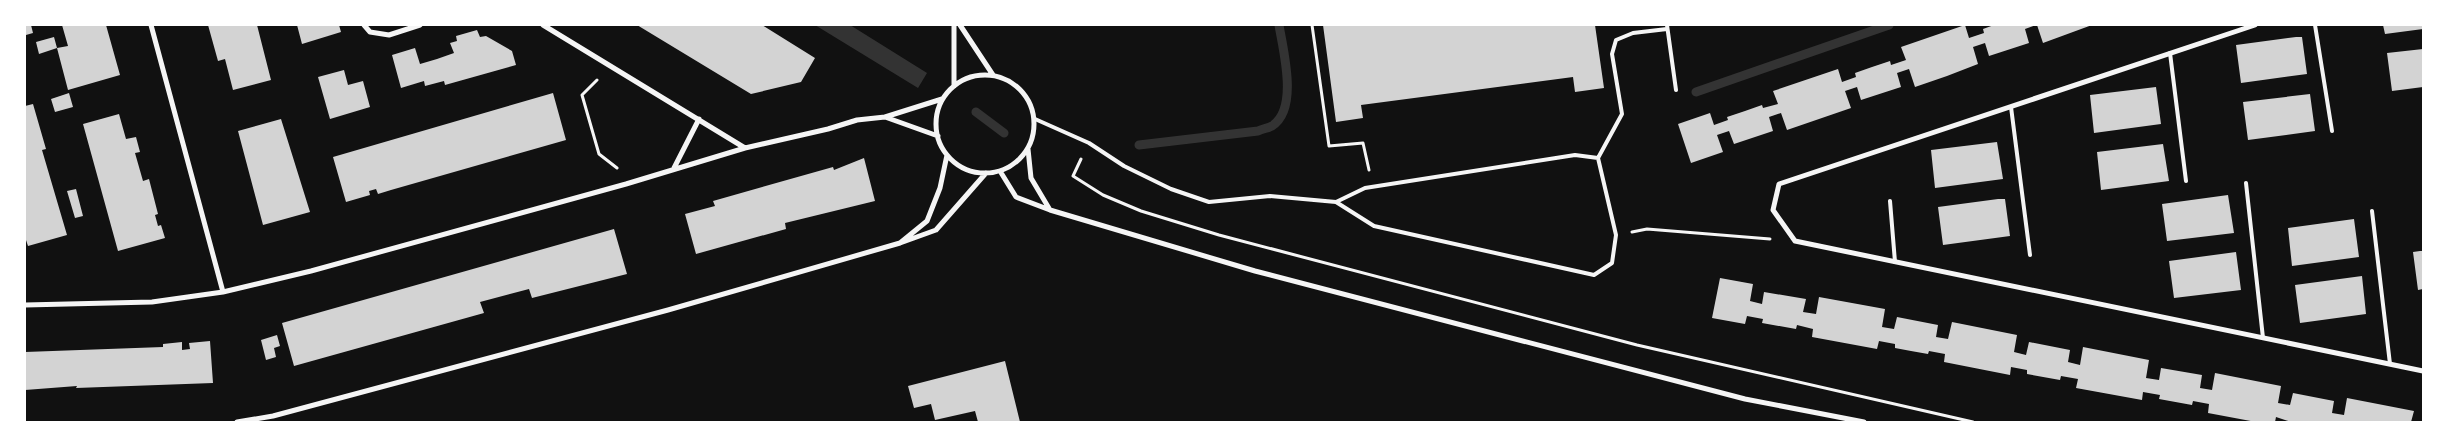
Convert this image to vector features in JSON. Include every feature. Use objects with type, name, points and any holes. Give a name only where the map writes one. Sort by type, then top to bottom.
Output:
[{"type":"street","points":[[151,25],[223,292]]},
{"type":"street","points":[[364,25],[370,32],[388,35],[420,25]]},
{"type":"street","points":[[543,25],[745,148]]},
{"type":"street","points":[[954,25],[954,86]]},
{"type":"street","points":[[960,25],[993,75],[1021,90],[1035,119],[1028,150],[1031,178],[1050,210]]},
{"type":"street","points":[[2255,25],[1779,184],[1773,210],[1795,241],[2423,371]]},
{"type":"street","points":[[993,75],[972,76],[954,86],[942,100],[937,117],[938,136],[947,155],[964,169],[986,173],[1000,171],[1016,163],[1028,150]]},
{"type":"street","points":[[25,305],[152,302],[223,292],[311,271],[626,184],[745,148],[828,129],[857,120],[885,117],[942,100]]},
{"type":"street","points":[[885,117],[938,136]]},
{"type":"street","points":[[674,168],[699,119]]},
{"type":"street","points":[[900,243],[927,221],[940,188],[947,155]]},
{"type":"street","points":[[1000,171],[1016,196],[1050,210],[1255,271],[1745,399],[1864,422]]},
{"type":"street","points":[[237,422],[273,416],[668,310],[900,243],[936,230],[986,173]]},
{"type":"lane","points":[[2315,25],[2332,131]]},
{"type":"lane","points":[[1035,119],[1089,142],[1124,166],[1171,189],[1209,202],[1270,196],[1336,202],[1374,226],[1594,275],[1612,263],[1616,235],[1598,158],[1622,114],[1612,54],[1616,40],[1633,33],[1667,27],[1676,90]]},
{"type":"lane","points":[[2170,54],[2186,181]]},
{"type":"lane","points":[[2011,106],[2030,255]]},
{"type":"lane","points":[[1336,202],[1365,188],[1575,155],[1598,158]]},
{"type":"lane","points":[[2246,183],[2263,338]]},
{"type":"lane","points":[[1890,201],[1895,262]]},
{"type":"lane","points":[[2372,211],[2390,364]]},
{"type":"path","points":[[1312,25],[1329,146],[1363,143],[1373,187]]},
{"type":"path","points":[[611,67],[582,94],[599,154],[616,166],[626,184]]},
{"type":"path","points":[[1089,142],[1073,176],[1103,195],[1141,211],[1219,235],[1323,260],[1637,345],[1973,422]]},
{"type":"path","points":[[1616,235],[1647,229],[1795,241]]},
{"type":"shaded area","points":[[815,25],[850,25],[927,73],[918,88]]},
{"type":"building","points":[[25,25],[31,25],[33,33],[26,35]]},
{"type":"building","points":[[62,25],[106,25],[120,75],[68,90],[57,48],[68,46]]},
{"type":"building","points":[[208,25],[257,25],[271,80],[233,90],[225,59],[218,61]]},
{"type":"building","points":[[297,25],[339,25],[341,32],[302,44]]},
{"type":"building","points":[[637,25],[762,25],[815,58],[801,82],[751,94]]},
{"type":"building","points":[[1323,25],[1595,25],[1604,88],[1575,92],[1573,77],[1361,105],[1363,118],[1336,122]]},
{"type":"building","points":[[1965,25],[1969,38],[1984,33],[1983,29],[1994,25],[2036,25],[2025,29],[2029,43],[1989,56],[1985,43],[1973,47],[1978,64],[1947,76],[1915,87],[1909,69],[1897,73],[1901,87],[1861,100],[1857,87],[1845,91],[1851,108],[1787,130],[1781,113],[1769,117],[1773,131],[1734,144],[1729,131],[1717,135],[1723,152],[1691,163],[1678,124],[1710,113],[1714,125],[1728,120],[1727,117],[1762,105],[1763,108],[1778,104],[1773,91],[1838,69],[1842,82],[1856,77],[1855,73],[1872,67],[1890,61],[1891,65],[1906,60],[1901,47]]},
{"type":"building","points":[[2037,25],[2092,25],[2043,43]]},
{"type":"building","points":[[2383,25],[2423,25],[2423,29],[2385,34]]},
{"type":"building","points":[[477,30],[480,37],[486,36],[512,51],[516,65],[445,85],[444,81],[425,86],[424,81],[401,88],[392,55],[415,48],[420,64],[437,59],[454,53],[450,43],[457,41],[456,36]]},
{"type":"building","points":[[54,37],[57,48],[39,54],[36,42]]},
{"type":"building","points":[[2302,37],[2307,74],[2241,83],[2236,45]]},
{"type":"building","points":[[2423,49],[2423,87],[2392,91],[2387,53]]},
{"type":"building","points":[[344,70],[348,85],[363,81],[370,107],[330,119],[318,77]]},
{"type":"building","points":[[2156,87],[2161,124],[2094,133],[2090,95]]},
{"type":"building","points":[[69,93],[73,107],[55,112],[51,99]]},
{"type":"building","points":[[553,93],[566,140],[378,194],[376,189],[369,191],[370,195],[346,202],[333,157]]},
{"type":"building","points":[[2310,94],[2315,131],[2248,140],[2243,102]]},
{"type":"building","points":[[33,104],[46,149],[42,150],[67,235],[28,246],[25,237],[25,106]]},
{"type":"building","points":[[119,114],[126,139],[136,137],[140,152],[135,153],[143,181],[149,179],[158,214],[155,215],[158,226],[161,225],[165,238],[118,251],[83,124]]},
{"type":"building","points":[[281,119],[310,212],[263,225],[238,131]]},
{"type":"building","points":[[1997,142],[2003,179],[1935,188],[1931,150]]},
{"type":"building","points":[[2163,144],[2169,181],[2101,190],[2097,152]]},
{"type":"building","points":[[864,158],[875,201],[785,223],[786,229],[696,254],[685,214],[715,206],[713,201],[833,167],[834,170]]},
{"type":"building","points":[[76,189],[83,216],[75,218],[67,191]]},
{"type":"building","points":[[2228,195],[2234,233],[2167,241],[2162,204]]},
{"type":"building","points":[[2005,199],[2010,236],[1943,245],[1938,207]]},
{"type":"building","points":[[2354,219],[2359,257],[2292,266],[2288,228]]},
{"type":"building","points":[[614,229],[627,274],[532,298],[529,289],[480,302],[484,313],[294,366],[282,323]]},
{"type":"building","points":[[2423,251],[2423,289],[2418,290],[2413,252]]},
{"type":"building","points":[[2236,252],[2241,290],[2174,298],[2169,261]]},
{"type":"building","points":[[2362,276],[2366,314],[2300,323],[2295,285]]},
{"type":"building","points":[[1720,278],[1753,284],[1750,301],[1762,304],[1764,292],[1806,299],[1803,312],[1816,314],[1819,297],[1885,309],[1882,327],[1894,329],[1897,317],[1938,325],[1936,337],[1948,339],[1952,322],[2017,335],[2014,352],[2026,355],[2029,342],[2070,350],[2068,362],[2080,365],[2083,347],[2149,360],[2146,378],[2159,380],[2161,368],[2202,375],[2200,388],[2212,390],[2215,373],[2281,386],[2278,403],[2290,405],[2293,393],[2334,401],[2332,413],[2344,415],[2347,398],[2414,411],[2411,422],[2291,422],[2276,417],[2275,422],[2256,422],[2208,413],[2209,404],[2193,401],[2192,405],[2159,399],[2160,395],[2143,392],[2142,400],[2076,388],[2078,379],[2061,376],[2060,380],[2027,374],[2027,370],[2011,367],[2010,375],[1944,362],[1945,354],[1929,351],[1928,354],[1895,348],[1895,344],[1879,341],[1877,349],[1812,337],[1813,329],[1797,325],[1796,329],[1762,323],[1763,319],[1747,316],[1745,324],[1712,318]]},
{"type":"building","points":[[277,335],[280,346],[274,348],[276,357],[266,360],[261,340]]},
{"type":"building","points":[[210,341],[213,383],[76,388],[77,386],[25,390],[25,352],[163,347],[163,344],[182,342],[182,350],[190,349],[189,343]]},
{"type":"building","points":[[1005,361],[1020,422],[978,422],[975,411],[935,420],[931,404],[914,408],[908,386]]},
{"type":"waterway","points":[[1139,145],[1258,131],[1272,126],[1280,118],[1285,107],[1287,93],[1286,63],[1279,25]]},
{"type":"waterway","points":[[1696,92],[1889,25]]},
{"type":"waterway","points":[[976,112],[1004,133]]}]
